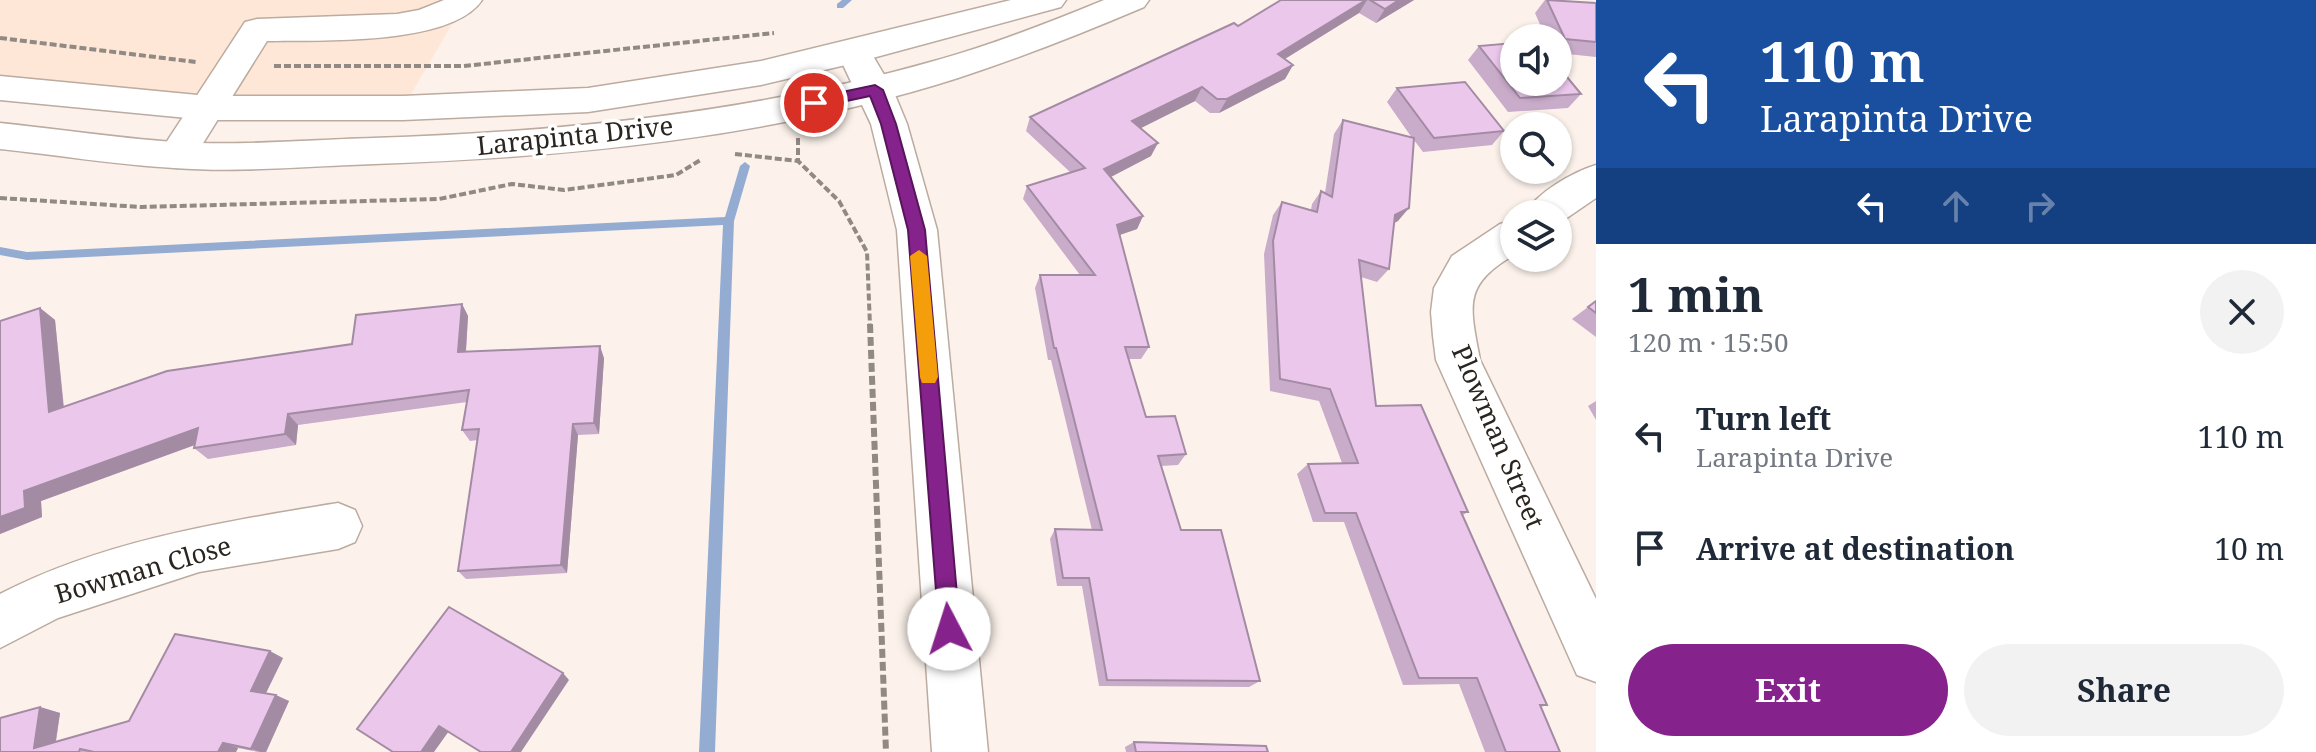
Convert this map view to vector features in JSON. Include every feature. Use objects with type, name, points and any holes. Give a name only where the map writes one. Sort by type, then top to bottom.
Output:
[{"type":"main road","points":[[177,155],[257,30],[381,28],[420,20],[459,7],[466,0]]},
{"type":"main road","name":"Larapinta Drive","points":[[0,88],[208,108],[403,108],[588,100],[761,73],[854,52],[1050,0]]},
{"type":"main road","name":"Larapinta Drive","points":[[0,136],[177,155],[487,147],[611,137],[784,109],[875,90],[1059,34],[1133,0]]},
{"type":"main road","points":[[854,52],[889,124],[917,230],[960,752]]},
{"type":"main road","points":[[1565,200],[1596,179]]},
{"type":"main road","name":"Plowman Street","points":[[1500,245],[1466,268],[1451,300],[1458,360],[1596,656]]},
{"type":"main road","name":"Bowman Close","points":[[0,622],[47,597],[199,549],[338,526]]},
{"type":"path","points":[[0,38],[234,67],[464,66],[779,32]]},
{"type":"path","points":[[750,36],[761,73]]},
{"type":"path","points":[[784,109],[799,140],[798,161]]},
{"type":"path","points":[[724,153],[798,161],[831,189],[852,217],[867,252],[886,752]]},
{"type":"path","points":[[0,198],[141,207],[439,199],[512,184],[564,190],[676,175],[705,157]]},
{"type":"shaded area","points":[[0,0],[466,0],[403,108],[0,88]]},
{"type":"building","points":[[1281,0],[1366,0],[1278,54],[1293,65],[1227,99],[1217,99],[1202,87],[1132,121],[1158,143],[1104,169],[1143,216],[1117,225],[1149,347],[1125,347],[1146,417],[1175,416],[1186,454],[1158,456],[1181,530],[1221,530],[1260,681],[1107,680],[1089,578],[1063,578],[1055,529],[1102,530],[1054,348],[1040,275],[1095,275],[1027,186],[1085,168],[1030,117],[1234,23],[1238,26]]},
{"type":"building","points":[[1370,0],[1399,0],[1385,9]]},
{"type":"building","points":[[1547,0],[1596,3],[1596,42],[1572,40],[1572,24],[1558,24]]},
{"type":"building","points":[[1500,44],[1500,73],[1479,46]]},
{"type":"building","points":[[1465,82],[1500,126],[1500,131],[1434,138],[1397,88]]},
{"type":"building","points":[[1572,83],[1581,94],[1572,95]]},
{"type":"building","points":[[1343,120],[1414,138],[1409,208],[1395,215],[1389,269],[1359,260],[1376,406],[1421,405],[1468,512],[1461,512],[1547,705],[1540,705],[1560,752],[1506,752],[1477,678],[1419,678],[1356,513],[1325,513],[1308,464],[1358,463],[1330,389],[1280,379],[1273,241],[1282,202],[1317,212],[1321,191],[1332,197]]},
{"type":"building","points":[[1596,301],[1596,313],[1588,307]]},
{"type":"building","points":[[462,304],[458,352],[600,346],[594,423],[573,424],[561,565],[458,571],[479,429],[462,430],[469,390],[288,414],[285,434],[194,448],[198,428],[24,491],[25,508],[0,517],[0,321],[40,308],[49,412],[167,371],[352,344],[356,315]]},
{"type":"building","points":[[449,607],[563,673],[511,752],[481,752],[439,726],[421,752],[393,752],[357,729]]},
{"type":"building","points":[[175,634],[270,651],[251,691],[276,695],[251,749],[223,743],[218,752],[94,752],[80,749],[79,752],[0,752],[0,718],[40,707],[34,748],[129,721]]},
{"type":"building","points":[[1134,742],[1266,746],[1268,752],[1136,752]]},
{"type":"waterway","points":[[840,6],[848,0]]},
{"type":"waterway","points":[[729,221],[745,166]]},
{"type":"waterway","points":[[0,251],[27,256],[729,221]]},
{"type":"waterway","points":[[707,752],[729,221]]},
{"type":"slow traffic","points":[[919,256],[929,377]]},
{"type":"route","points":[[814,103],[875,90],[889,124],[917,230],[949,629]]}]
